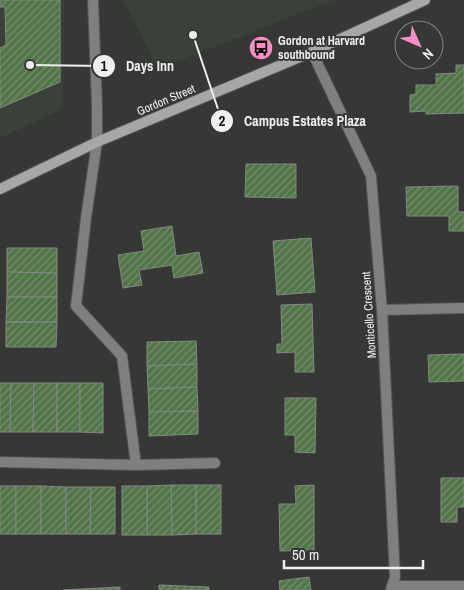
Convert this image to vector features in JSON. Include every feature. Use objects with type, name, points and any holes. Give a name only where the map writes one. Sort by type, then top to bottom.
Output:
[{"type":"main road","name":"Gordon Street","points":[[0,189],[97,142],[312,52],[425,0]]},
{"type":"street","points":[[93,0],[97,142],[76,306],[122,356],[136,465]]},
{"type":"street","name":"Monticello Crescent","points":[[312,52],[371,176],[382,310],[395,578],[392,588]]},
{"type":"street","points":[[382,310],[464,308]]},
{"type":"street","points":[[0,462],[136,465],[215,463]]},
{"type":"street","points":[[392,588],[464,586]]},
{"type":"shaded area","points":[[0,0],[64,0],[63,109],[0,138]]},
{"type":"shaded area","points":[[123,0],[334,0],[158,69]]},
{"type":"building","points":[[0,0],[60,0],[60,82],[0,108],[0,48],[6,45],[5,7],[0,7]]},
{"type":"building","points":[[456,65],[464,65],[464,113],[426,114],[426,111],[410,112],[410,95],[416,94],[416,85],[436,85],[436,74],[456,73]]},
{"type":"building","points":[[246,164],[296,164],[296,198],[245,197]]},
{"type":"building","points":[[458,186],[458,212],[464,212],[464,231],[449,231],[449,216],[407,216],[406,187]]},
{"type":"building","points":[[172,226],[176,256],[199,252],[203,273],[174,278],[172,265],[139,270],[142,285],[123,288],[118,255],[144,251],[141,231]]},
{"type":"building","points":[[311,238],[315,292],[277,295],[273,241]]},
{"type":"building","points":[[7,248],[57,248],[57,273],[7,272]]},
{"type":"building","points":[[7,272],[57,273],[57,297],[7,297]]},
{"type":"building","points":[[7,297],[57,297],[57,322],[6,322]]},
{"type":"building","points":[[312,304],[314,372],[295,372],[295,352],[277,353],[277,344],[282,344],[281,305]]},
{"type":"building","points":[[6,322],[57,322],[56,347],[6,347]]},
{"type":"building","points":[[196,341],[197,364],[147,366],[147,342]]},
{"type":"building","points":[[464,354],[464,381],[429,382],[428,355]]},
{"type":"building","points":[[197,364],[197,387],[148,389],[147,366]]},
{"type":"building","points":[[0,383],[11,383],[10,432],[0,432]]},
{"type":"building","points":[[11,383],[34,383],[33,432],[10,432]]},
{"type":"building","points":[[34,383],[57,383],[57,432],[33,432]]},
{"type":"building","points":[[57,383],[80,383],[80,432],[57,432]]},
{"type":"building","points":[[80,383],[103,383],[103,433],[80,432]]},
{"type":"building","points":[[197,387],[198,411],[149,412],[148,389]]},
{"type":"building","points":[[285,398],[316,398],[315,453],[295,452],[295,435],[285,435]]},
{"type":"building","points":[[198,411],[198,434],[149,436],[149,412]]},
{"type":"building","points":[[441,478],[464,478],[464,507],[457,507],[457,522],[441,522]]},
{"type":"building","points":[[171,485],[196,485],[196,534],[172,535]]},
{"type":"building","points":[[171,485],[172,535],[147,535],[147,486]]},
{"type":"building","points":[[196,485],[221,485],[221,534],[196,534]]},
{"type":"building","points":[[314,485],[314,550],[280,551],[279,504],[296,504],[295,486]]},
{"type":"building","points":[[0,486],[16,486],[16,534],[0,534]]},
{"type":"building","points":[[16,486],[41,486],[41,534],[16,534]]},
{"type":"building","points":[[41,486],[66,487],[66,534],[41,534]]},
{"type":"building","points":[[122,486],[147,486],[147,535],[122,535]]},
{"type":"building","points":[[66,487],[91,487],[90,534],[66,534]]},
{"type":"building","points":[[91,487],[115,487],[115,534],[90,534]]},
{"type":"building","points":[[309,577],[311,590],[280,590],[279,581]]},
{"type":"building","points":[[159,585],[209,587],[209,590],[159,590]]},
{"type":"building","points":[[120,587],[120,590],[63,590]]},
{"type":"place","name":"Campus Estates Plaza","points":[[193,35]]},
{"type":"place","name":"Gordon at Harvard southbound","points":[[261,48]]},
{"type":"place","name":"Days Inn","points":[[30,65]]}]
